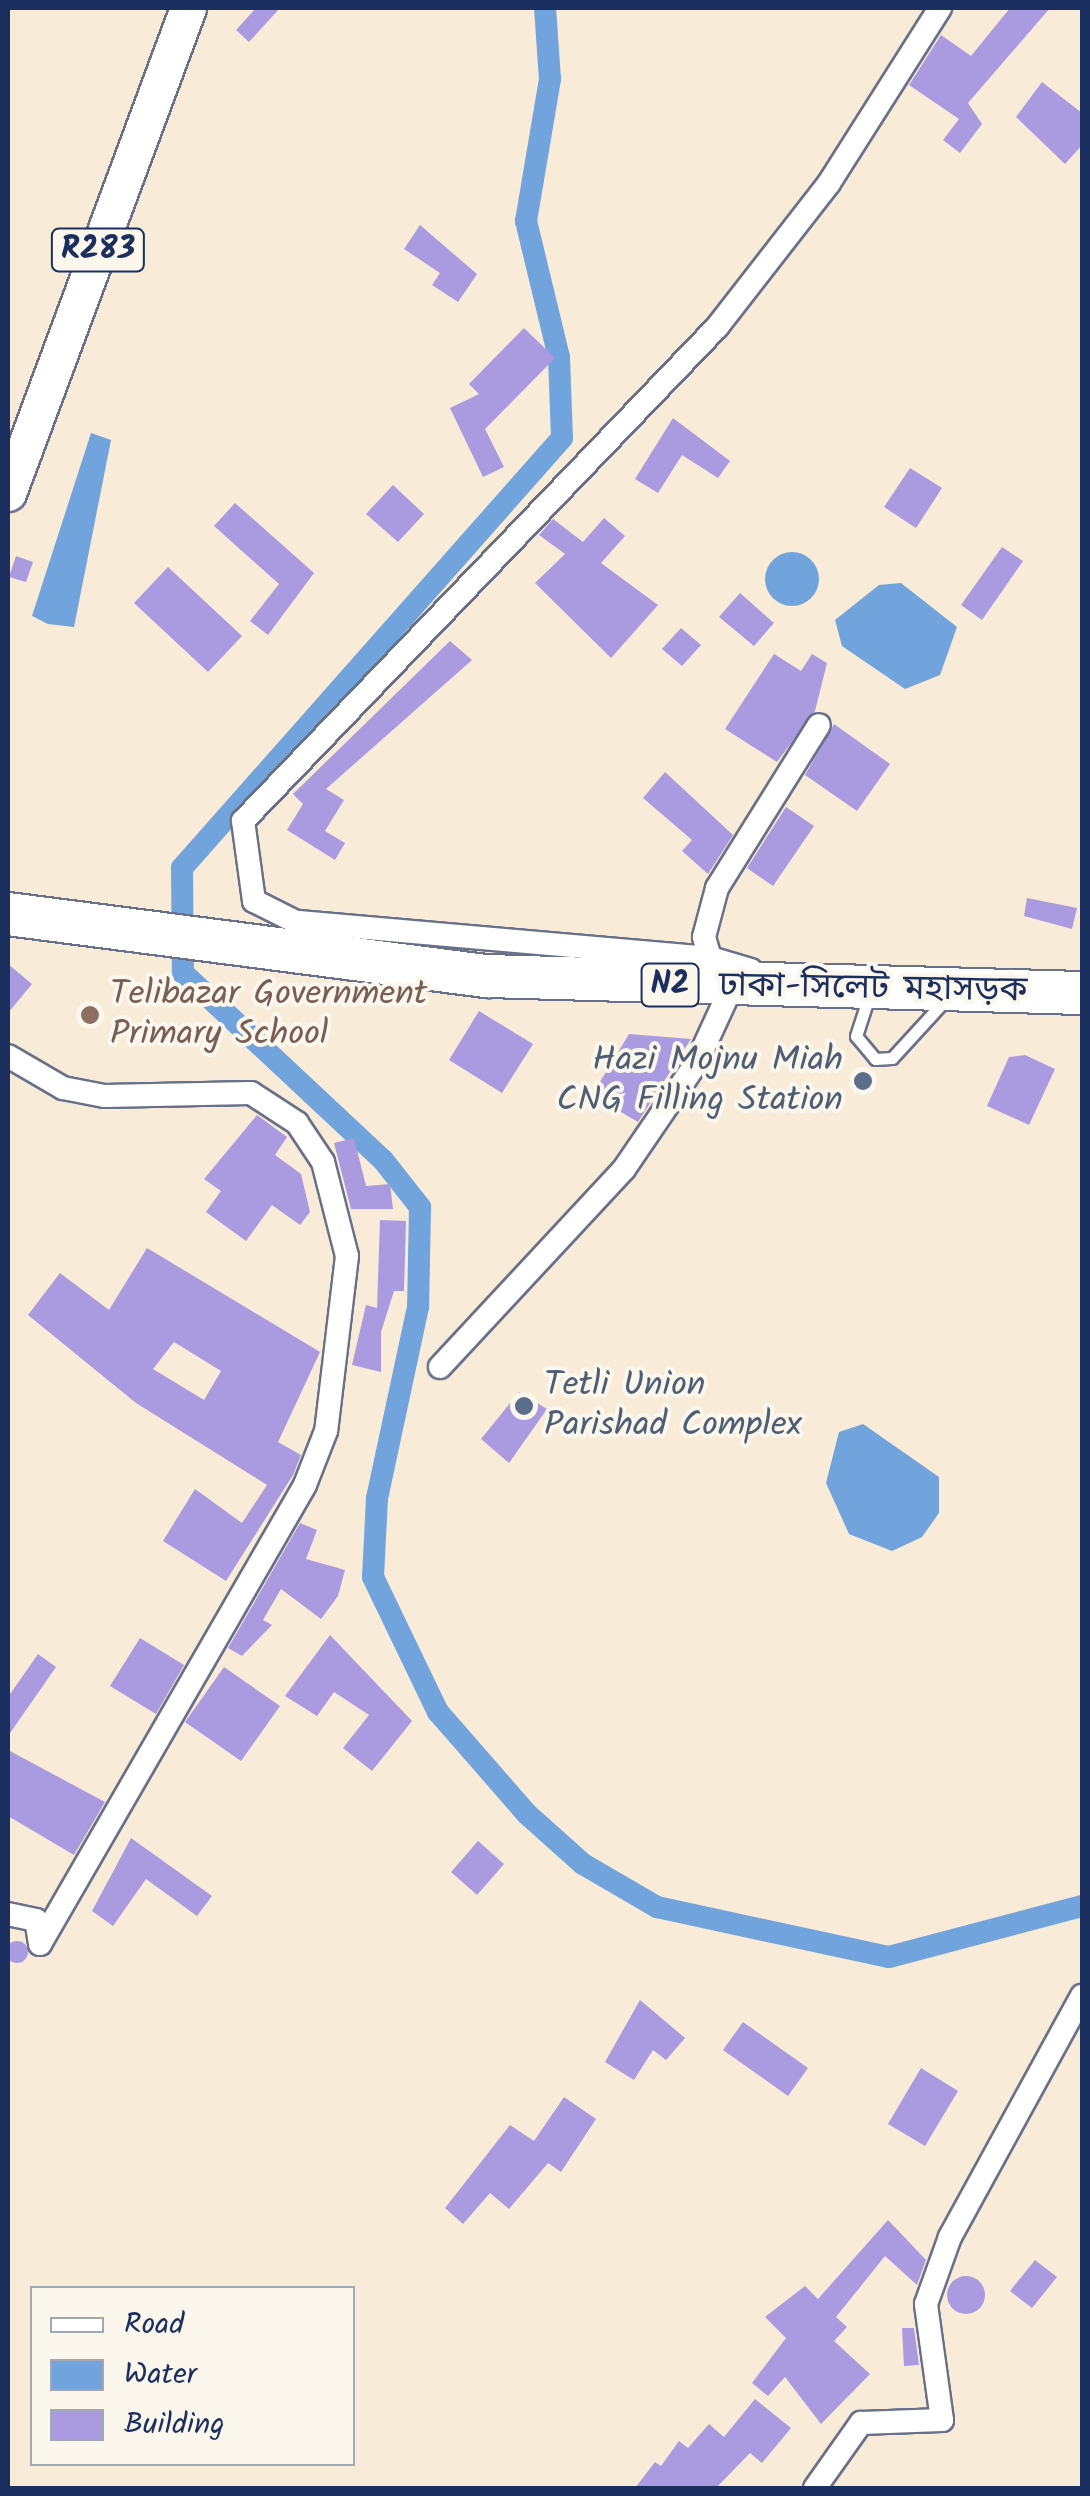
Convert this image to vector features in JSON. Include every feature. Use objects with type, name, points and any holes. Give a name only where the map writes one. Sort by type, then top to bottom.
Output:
[{"type":"highway","name":"ঢাকা-সিলেট মহাসড়ক","points":[[22,916],[487,976],[720,973],[872,988],[1082,993]]},
{"type":"main road","name":"R283","points":[[8,493],[188,8]]},
{"type":"street","points":[[720,973],[296,922],[254,901],[243,821],[717,328],[829,183],[940,8]]},
{"type":"street","points":[[440,1368],[624,1170],[697,1062],[720,973],[704,937],[716,888],[819,725]]},
{"type":"street","points":[[8,1056],[63,1088],[104,1096],[251,1093],[297,1124],[323,1162],[347,1256],[326,1431],[304,1485],[40,1944],[36,1920],[8,1914]]},
{"type":"street","points":[[816,2488],[861,2423],[942,2420],[926,2304],[950,2237],[1082,1996]]},
{"type":"lane","points":[[872,988],[856,1036],[875,1059],[912,1041],[954,990]]},
{"type":"water","points":[[91,433],[111,440],[74,627],[48,624],[32,616]]},
{"type":"water","points":[[792,552],[811,560],[819,579],[811,598],[792,606],[773,598],[765,579],[773,560]]},
{"type":"water","points":[[901,583],[957,627],[940,675],[905,689],[842,646],[835,620],[879,585]]},
{"type":"water","points":[[863,1424],[939,1477],[939,1513],[922,1537],[892,1551],[849,1534],[826,1483],[839,1432]]},
{"type":"building","points":[[256,8],[280,8],[249,42],[236,30]]},
{"type":"building","points":[[1010,8],[1050,8],[968,103],[982,124],[960,153],[943,140],[959,119],[909,85],[941,35],[971,56]]},
{"type":"building","points":[[1042,82],[1082,113],[1082,145],[1065,164],[1016,117]]},
{"type":"building","points":[[420,225],[477,274],[458,302],[432,285],[440,273],[404,249]]},
{"type":"building","points":[[524,328],[555,358],[485,429],[504,467],[483,477],[450,408],[479,394],[469,384]]},
{"type":"building","points":[[673,418],[730,461],[718,478],[682,455],[658,493],[635,479]]},
{"type":"building","points":[[910,468],[942,488],[916,528],[884,507]]},
{"type":"building","points":[[393,485],[424,514],[398,542],[366,514]]},
{"type":"building","points":[[235,503],[314,573],[268,635],[250,621],[279,584],[214,526]]},
{"type":"building","points":[[604,518],[625,536],[601,563],[658,605],[611,658],[535,583],[565,554],[539,535],[553,519],[583,542]]},
{"type":"building","points":[[1002,547],[1023,561],[982,620],[961,605]]},
{"type":"building","points":[[16,556],[33,562],[26,582],[9,577]]},
{"type":"building","points":[[168,567],[242,636],[208,672],[134,603]]},
{"type":"building","points":[[740,593],[774,623],[754,646],[719,617]]},
{"type":"building","points":[[681,628],[701,645],[682,666],[662,649]]},
{"type":"building","points":[[450,641],[472,660],[326,789],[344,800],[325,831],[345,843],[335,860],[287,830],[303,804],[293,794]]},
{"type":"building","points":[[774,654],[801,671],[812,654],[827,663],[815,711],[777,762],[725,729]]},
{"type":"building","points":[[834,724],[890,764],[857,811],[805,775]]},
{"type":"building","points":[[665,772],[733,835],[708,874],[682,851],[692,840],[643,798]]},
{"type":"building","points":[[786,807],[814,826],[773,886],[747,868]]},
{"type":"building","points":[[1027,898],[1077,908],[1072,929],[1024,916]]},
{"type":"building","points":[[8,964],[32,984],[8,1013]]},
{"type":"building","points":[[479,1011],[533,1044],[502,1093],[449,1060]]},
{"type":"building","points":[[629,1034],[691,1039],[638,1122],[592,1095]]},
{"type":"building","points":[[1025,1055],[1055,1069],[1029,1125],[987,1106],[1009,1057]]},
{"type":"building","points":[[257,1115],[287,1137],[275,1155],[301,1174],[310,1212],[300,1225],[272,1205],[246,1241],[206,1212],[221,1191],[204,1179]]},
{"type":"building","points":[[354,1138],[366,1186],[390,1184],[393,1209],[351,1209],[334,1143]]},
{"type":"building","points":[[380,1220],[406,1221],[404,1291],[394,1291],[381,1332],[381,1372],[352,1365],[366,1305],[377,1308]]},
{"type":"building","points":[[147,1248],[320,1352],[278,1442],[301,1455],[293,1475],[226,1581],[163,1541],[195,1489],[242,1523],[267,1485],[136,1403],[28,1315],[60,1273],[109,1310]],"holes":[[[174,1342],[221,1371],[204,1400],[153,1369]]]},
{"type":"building","points":[[519,1392],[547,1409],[509,1463],[481,1439]]},
{"type":"building","points":[[300,1523],[317,1530],[306,1559],[345,1570],[338,1596],[321,1619],[281,1589],[263,1620],[272,1625],[242,1656],[228,1648]]},
{"type":"building","points":[[330,1635],[412,1721],[372,1771],[343,1748],[369,1715],[334,1692],[317,1716],[285,1696]]},
{"type":"building","points":[[140,1638],[184,1665],[156,1714],[110,1686]]},
{"type":"building","points":[[38,1654],[56,1667],[8,1736],[8,1697]]},
{"type":"building","points":[[224,1667],[280,1706],[241,1761],[185,1722]]},
{"type":"building","points":[[8,1750],[105,1802],[74,1855],[8,1816]]},
{"type":"building","points":[[131,1838],[212,1896],[197,1916],[146,1879],[113,1926],[92,1911]]},
{"type":"building","points":[[478,1841],[504,1864],[477,1895],[451,1872]]},
{"type":"building","points":[[17,1941],[28,1952],[17,1963],[6,1952]]},
{"type":"building","points":[[640,2000],[685,2038],[666,2060],[653,2050],[634,2080],[605,2062]]},
{"type":"building","points":[[743,2022],[808,2068],[788,2096],[723,2050]]},
{"type":"building","points":[[921,2068],[958,2091],[925,2146],[888,2124]]},
{"type":"building","points":[[564,2097],[596,2119],[561,2172],[548,2163],[509,2209],[490,2193],[463,2224],[445,2208],[510,2125],[534,2141]]},
{"type":"building","points":[[888,2220],[926,2260],[917,2285],[885,2256],[836,2317],[847,2327],[834,2341],[870,2374],[821,2424],[785,2377],[768,2396],[752,2383],[786,2338],[765,2317],[805,2286],[818,2299]]},
{"type":"building","points":[[1035,2260],[1057,2277],[1032,2308],[1010,2291]]},
{"type":"building","points":[[966,2276],[979,2282],[985,2295],[979,2308],[966,2314],[953,2308],[947,2295],[953,2282]]},
{"type":"building","points":[[902,2328],[914,2328],[919,2365],[904,2366]]},
{"type":"building","points":[[755,2399],[791,2428],[762,2463],[750,2453],[716,2488],[635,2488],[655,2462],[661,2466],[679,2441],[688,2448],[709,2424],[724,2437]]},
{"type":"waterway","points":[[545,8],[550,79],[526,221],[559,357],[562,438],[182,868],[183,973],[383,1160],[420,1207],[418,1307],[377,1498],[373,1577],[438,1712],[527,1814],[583,1864],[657,1907],[889,1957],[1082,1906]]},
{"type":"place","name":"Telibazar Government Primary School","points":[[90,1015]]},
{"type":"place","name":"Hazi Mojnu Miah CNG Filling Station","points":[[863,1081]]},
{"type":"place","name":"Tetli Union Parishad Complex","points":[[524,1406]]}]
